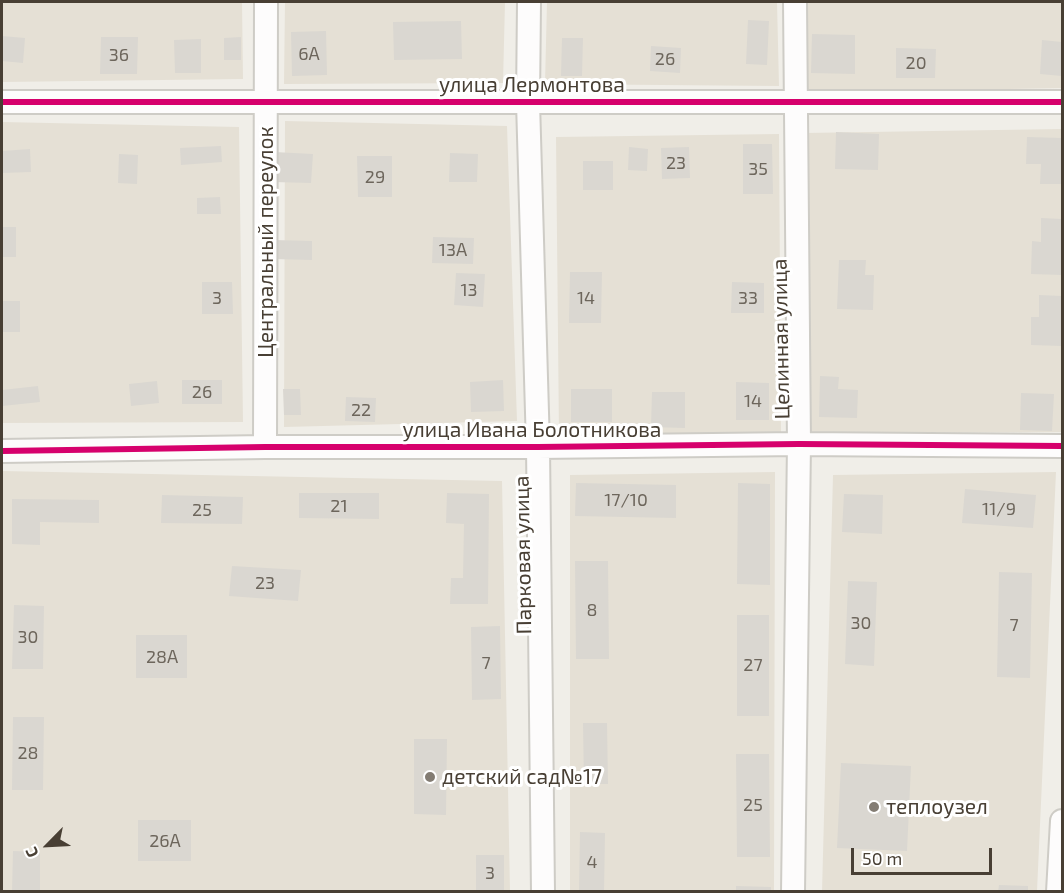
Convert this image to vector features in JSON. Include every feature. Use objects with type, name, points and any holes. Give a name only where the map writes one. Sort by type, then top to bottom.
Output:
[{"type":"street","name":"Центральный переулок","points":[[265,447],[266,2]]},
{"type":"street","name":"Парковая улица","points":[[529,2],[528,102],[538,447],[543,891]]},
{"type":"street","name":"Целинная улица","points":[[793,891],[799,444],[795,2]]},
{"type":"street","name":"улица Лермонтова","points":[[2,102],[795,104],[1062,102]]},
{"type":"street","name":"улица Ивана Болотникова","points":[[2,451],[799,444],[1062,446]]},
{"type":"street","points":[[1058,891],[1062,821]]},
{"type":"shaded area","points":[[2,2],[242,2],[243,79],[2,82]]},
{"type":"shaded area","points":[[285,2],[505,2],[503,83],[284,84]]},
{"type":"shaded area","points":[[547,2],[777,2],[779,86],[545,84]]},
{"type":"shaded area","points":[[801,2],[1062,2],[1062,88],[799,93]]},
{"type":"shaded area","points":[[285,121],[507,126],[517,421],[284,427]]},
{"type":"shaded area","points":[[2,122],[239,127],[243,422],[2,423]]},
{"type":"shaded area","points":[[1062,129],[1062,432],[810,433],[804,133]]},
{"type":"shaded area","points":[[779,134],[781,436],[559,436],[556,137]]},
{"type":"shaded area","points":[[2,471],[502,481],[510,891],[2,892]]},
{"type":"shaded area","points":[[775,472],[774,891],[570,891],[570,475]]},
{"type":"shaded area","points":[[1056,472],[1037,891],[822,892],[833,475]]},
{"type":"building","points":[[748,20],[769,21],[767,65],[746,64]]},
{"type":"building","points":[[461,21],[462,59],[394,60],[393,22]]},
{"type":"building","points":[[326,31],[327,75],[292,76],[291,32]]},
{"type":"building","points":[[812,34],[855,35],[855,74],[811,73]]},
{"type":"building","points":[[2,36],[25,38],[23,63],[2,61]]},
{"type":"building","points":[[101,37],[138,37],[137,74],[100,74]]},
{"type":"building","points":[[241,37],[241,60],[224,60],[224,38]]},
{"type":"building","points":[[562,38],[583,38],[582,76],[561,76]]},
{"type":"building","points":[[201,39],[201,73],[175,73],[174,40]]},
{"type":"building","points":[[1042,40],[1062,42],[1062,76],[1040,74]]},
{"type":"building","points":[[651,46],[681,48],[680,73],[650,71]]},
{"type":"building","points":[[896,48],[936,49],[935,78],[896,78]]},
{"type":"building","points":[[836,132],[879,134],[878,170],[835,169]]},
{"type":"building","points":[[1027,137],[1062,138],[1062,184],[1040,184],[1041,164],[1026,164]]},
{"type":"building","points":[[743,144],[772,144],[773,194],[743,194]]},
{"type":"building","points":[[221,146],[222,162],[181,165],[180,148]]},
{"type":"building","points":[[629,147],[648,149],[647,171],[628,170]]},
{"type":"building","points":[[689,147],[690,178],[662,179],[661,148]]},
{"type":"building","points":[[30,149],[31,172],[2,173],[2,151]]},
{"type":"building","points":[[274,152],[313,154],[311,183],[273,182]]},
{"type":"building","points":[[450,153],[478,154],[477,182],[449,182]]},
{"type":"building","points":[[119,154],[138,155],[137,184],[118,183]]},
{"type":"building","points":[[357,156],[392,156],[392,197],[358,197]]},
{"type":"building","points":[[583,161],[613,161],[613,190],[583,190]]},
{"type":"building","points":[[220,197],[221,214],[197,214],[197,198]]},
{"type":"building","points":[[1041,218],[1062,219],[1062,275],[1031,274],[1032,241],[1041,242]]},
{"type":"building","points":[[2,227],[16,227],[16,257],[2,257]]},
{"type":"building","points":[[433,237],[474,238],[473,264],[432,263]]},
{"type":"building","points":[[273,240],[312,241],[312,260],[273,259]]},
{"type":"building","points":[[839,260],[866,260],[865,275],[874,275],[873,310],[837,309]]},
{"type":"building","points":[[570,272],[602,272],[601,323],[569,323]]},
{"type":"building","points":[[456,273],[485,274],[483,307],[454,305]]},
{"type":"building","points":[[202,282],[232,282],[233,314],[202,314]]},
{"type":"building","points":[[732,282],[764,283],[764,313],[731,313]]},
{"type":"building","points":[[1039,295],[1062,296],[1062,346],[1031,345],[1031,317],[1039,317]]},
{"type":"building","points":[[2,301],[20,301],[20,332],[2,332]]},
{"type":"building","points":[[820,376],[839,377],[838,389],[858,390],[857,418],[819,417]]},
{"type":"building","points":[[182,380],[222,380],[222,404],[182,404]]},
{"type":"building","points":[[503,380],[504,411],[471,412],[470,382]]},
{"type":"building","points":[[157,381],[159,403],[131,406],[129,384]]},
{"type":"building","points":[[736,382],[769,383],[769,420],[736,420]]},
{"type":"building","points":[[38,386],[40,402],[2,406],[2,390]]},
{"type":"building","points":[[283,389],[300,389],[301,415],[284,415]]},
{"type":"building","points":[[571,389],[612,389],[612,422],[571,422]]},
{"type":"building","points":[[652,392],[685,392],[685,428],[651,427]]},
{"type":"building","points":[[1021,393],[1054,394],[1052,431],[1020,430]]},
{"type":"building","points":[[346,397],[376,398],[375,422],[345,421]]},
{"type":"building","points":[[576,483],[676,485],[676,518],[575,516]]},
{"type":"building","points":[[738,483],[770,484],[770,585],[737,584]]},
{"type":"building","points":[[965,489],[1036,495],[1033,528],[962,523]]},
{"type":"building","points":[[299,493],[379,493],[379,519],[299,518]]},
{"type":"building","points":[[447,493],[489,494],[488,604],[450,604],[451,578],[463,578],[464,524],[446,523]]},
{"type":"building","points":[[844,494],[883,495],[882,534],[842,532]]},
{"type":"building","points":[[162,495],[243,497],[242,524],[161,523]]},
{"type":"building","points":[[12,499],[99,500],[99,523],[40,522],[40,545],[12,544]]},
{"type":"building","points":[[575,561],[608,561],[609,659],[576,659]]},
{"type":"building","points":[[232,566],[301,570],[298,601],[229,596]]},
{"type":"building","points":[[999,572],[1032,573],[1030,678],[997,677]]},
{"type":"building","points":[[848,581],[877,582],[874,666],[845,664]]},
{"type":"building","points":[[14,605],[44,606],[43,669],[12,669]]},
{"type":"building","points":[[737,615],[769,615],[769,716],[737,716]]},
{"type":"building","points":[[500,626],[501,699],[472,700],[471,627]]},
{"type":"building","points":[[136,635],[187,635],[187,678],[136,678]]},
{"type":"building","points":[[13,717],[44,717],[43,790],[12,790]]},
{"type":"building","points":[[583,723],[607,723],[608,784],[584,784]]},
{"type":"building","name":"детский сад№17","points":[[414,739],[447,739],[446,815],[414,814]]},
{"type":"building","points":[[736,754],[769,754],[770,857],[737,857]]},
{"type":"building","name":"теплоузел","points":[[841,763],[911,766],[907,851],[837,848]]},
{"type":"building","points":[[138,820],[191,820],[191,861],[138,861]]},
{"type":"building","points":[[580,832],[605,833],[604,892],[579,892]]},
{"type":"building","points":[[13,851],[40,852],[40,892],[12,892]]},
{"type":"building","points":[[476,855],[504,855],[504,892],[476,892]]},
{"type":"building","points":[[999,885],[1028,886],[1028,892],[998,892]]},
{"type":"building","points":[[736,886],[771,887],[771,892],[736,892]]},
{"type":"cycle path","points":[[2,102],[1062,102]]},
{"type":"cycle path","points":[[2,451],[799,444],[1062,446]]},
{"type":"place","name":"детский сад№17","points":[[430,777]]},
{"type":"place","name":"теплоузел","points":[[874,807]]}]
